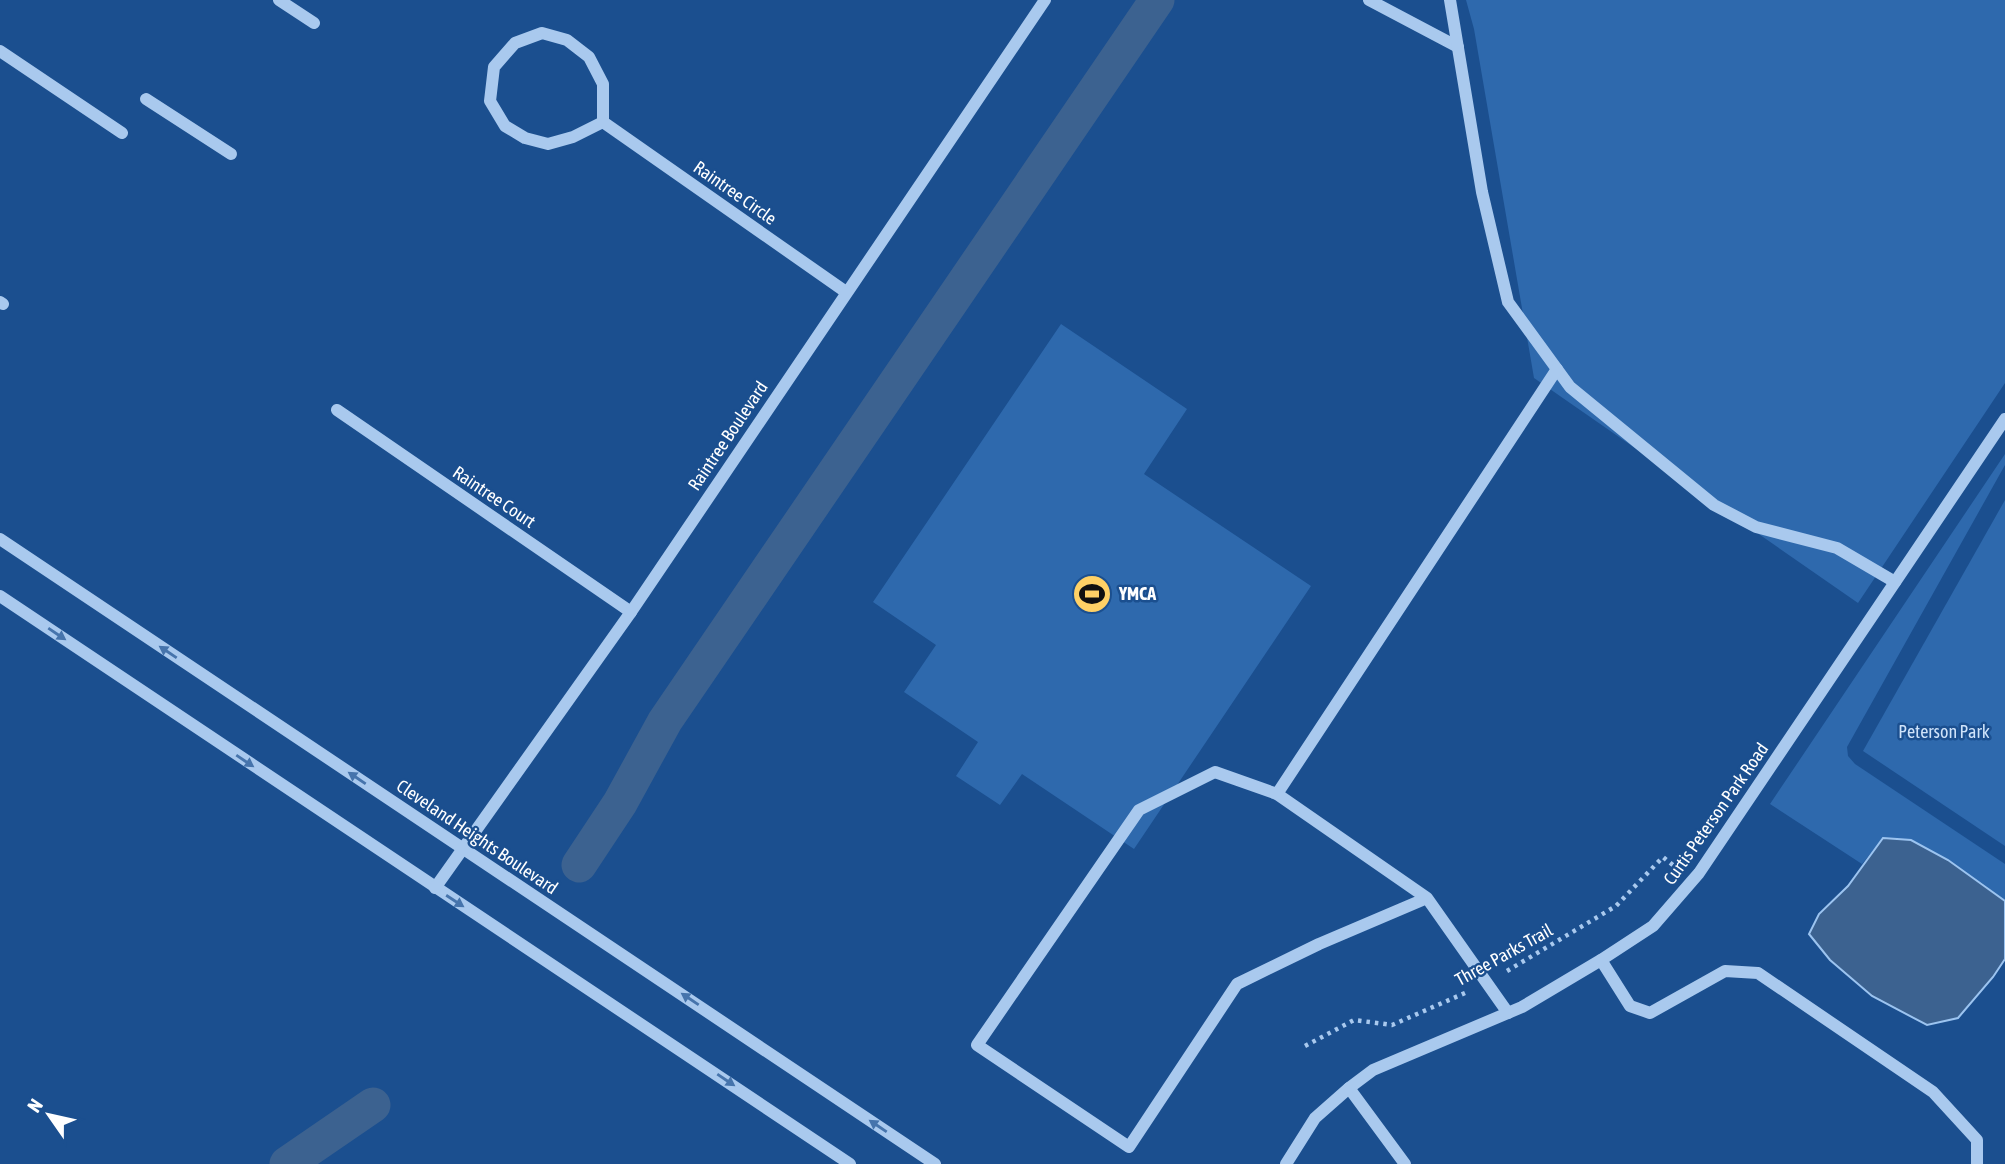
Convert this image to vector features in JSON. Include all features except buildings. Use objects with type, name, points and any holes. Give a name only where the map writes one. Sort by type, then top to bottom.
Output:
[{"type":"street","points":[[279,0],[314,23]]},
{"type":"street","name":"Raintree Boulevard","points":[[435,888],[631,612],[1045,0]]},
{"type":"street","points":[[1369,0],[1458,47]]},
{"type":"street","points":[[1450,0],[1482,191],[1508,302],[1570,387],[1714,505],[1756,527],[1837,548],[1895,582]]},
{"type":"street","points":[[542,33],[567,40],[589,57],[603,84],[603,122],[573,137],[548,144],[525,138],[505,126],[490,101],[494,67],[515,43],[524,39],[542,33]]},
{"type":"street","points":[[0,51],[122,133]]},
{"type":"street","points":[[146,99],[231,155]]},
{"type":"street","name":"Raintree Circle","points":[[603,122],[846,292]]},
{"type":"street","points":[[1277,794],[1557,369]]},
{"type":"street","name":"Raintree Court","points":[[337,410],[631,612]]},
{"type":"street","name":"Curtis Peterson Park Road","points":[[1286,1164],[1315,1118],[1373,1070],[1508,1013],[1601,960],[1653,926],[1693,881],[2005,419]]},
{"type":"street","name":"Cleveland Heights Boulevard","points":[[0,539],[935,1164]]},
{"type":"street","points":[[0,596],[850,1164]]},
{"type":"street","points":[[1427,898],[1319,944],[1237,984],[1129,1147],[977,1045],[1139,810],[1214,772],[1277,794],[1427,898],[1508,1013]]},
{"type":"street","points":[[1601,960],[1630,1006],[1650,1013],[1725,971],[1758,973],[1933,1092],[1977,1140],[1977,1164]]},
{"type":"street","points":[[1349,1088],[1405,1164]]},
{"type":"path","name":"Three Parks Trail","points":[[1305,1046],[1354,1020],[1391,1025],[1447,1002],[1530,959],[1616,906],[1663,858],[1693,881]]},
{"type":"green space","points":[[1466,0],[2005,0],[2005,383],[1858,603],[1534,378],[1474,29]]},
{"type":"green space","name":"YMCA","points":[[1061,324],[1187,409],[1144,474],[1311,586],[1134,849],[1022,774],[1000,805],[956,776],[978,742],[904,692],[936,645],[873,602]]},
{"type":"green space","points":[[2005,454],[2005,465],[1847,747],[1848,756],[1855,764],[2005,864],[2005,901],[1982,883],[1883,838],[1862,864],[1770,804]]},
{"type":"green space","name":"Peterson Park","points":[[2005,500],[2005,846],[1863,751]]},
{"type":"shaded area","points":[[1883,838],[1911,840],[1948,860],[2005,901],[2005,959],[1958,1018],[1927,1025],[1872,996],[1830,960],[1809,934],[1819,914],[1848,886]]},
{"type":"waterway","points":[[579,865],[620,803],[665,721],[1157,0]]},
{"type":"waterway","points":[[287,1164],[373,1105]]},
{"type":"place","name":"YMCA","points":[[1092,594]]}]
